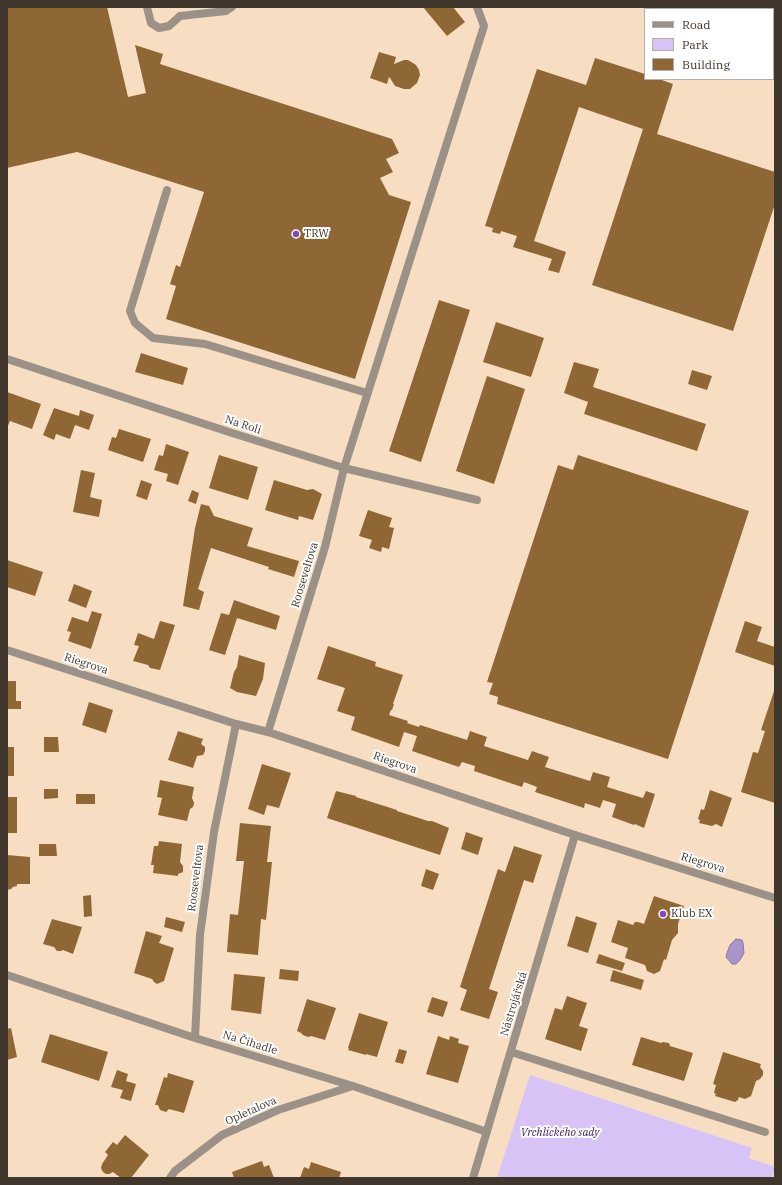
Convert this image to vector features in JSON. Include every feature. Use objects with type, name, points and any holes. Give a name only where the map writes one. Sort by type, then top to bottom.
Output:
[{"type":"street","points":[[147,7],[151,23],[159,28],[169,26],[180,16],[226,11],[232,7]]},
{"type":"street","name":"Rooseveltova","points":[[268,732],[325,547],[344,468],[484,26],[477,7]]},
{"type":"street","points":[[167,190],[130,312],[135,323],[153,338],[205,344],[367,393]]},
{"type":"street","name":"Na Roli","points":[[7,359],[344,468],[476,500]]},
{"type":"street","name":"Riegrova","points":[[7,650],[236,724],[268,732],[575,835],[775,898]]},
{"type":"street","name":"Rooseveltova","points":[[195,1038],[201,928],[214,832],[236,724]]},
{"type":"street","name":"Nástrojářská","points":[[473,1178],[575,835]]},
{"type":"street","name":"Na Čihadle","points":[[7,975],[195,1038],[353,1086],[487,1132]]},
{"type":"street","points":[[511,1052],[765,1132]]},
{"type":"street","name":"Opletalova","points":[[170,1178],[175,1172],[222,1135],[278,1110],[353,1086]]},
{"type":"green space","name":"Vrchlického sady","points":[[530,1075],[752,1148],[749,1158],[775,1167],[772,1178],[497,1178]]},
{"type":"shaded area","points":[[736,939],[742,940],[744,953],[736,964],[732,964],[726,957],[730,945]]},
{"type":"building","name":"TRW","points":[[7,7],[107,7],[128,97],[146,93],[135,45],[163,54],[160,64],[392,139],[399,153],[386,159],[393,172],[380,178],[389,195],[411,202],[355,379],[166,319],[176,286],[170,284],[176,265],[180,267],[204,192],[77,152],[7,168]]},
{"type":"building","points":[[423,7],[453,7],[465,22],[447,36]]},
{"type":"building","points":[[379,52],[396,57],[394,64],[408,60],[416,65],[420,75],[417,83],[410,89],[404,89],[395,86],[389,77],[387,84],[370,78]]},
{"type":"building","points":[[595,58],[644,74],[644,80],[662,80],[673,84],[657,134],[775,172],[775,204],[733,331],[592,285],[643,129],[579,107],[534,241],[566,252],[559,273],[548,270],[552,259],[513,247],[517,236],[501,231],[500,234],[492,232],[493,228],[485,226],[537,69],[586,85]]},
{"type":"building","points":[[439,300],[470,310],[421,462],[389,451]]},
{"type":"building","points":[[496,322],[544,338],[531,377],[483,362]]},
{"type":"building","points":[[141,353],[188,368],[183,385],[135,372]]},
{"type":"building","points":[[574,362],[599,369],[593,387],[706,424],[697,451],[584,414],[588,402],[564,393]]},
{"type":"building","points":[[692,370],[712,376],[707,390],[688,384]]},
{"type":"building","points":[[487,376],[525,389],[494,484],[456,471]]},
{"type":"building","points":[[7,392],[41,404],[32,429],[10,421],[7,428]]},
{"type":"building","points":[[54,408],[79,416],[80,410],[94,415],[89,430],[75,425],[70,439],[56,434],[54,440],[43,435]]},
{"type":"building","points":[[119,429],[151,439],[143,462],[108,450],[112,437],[116,438]]},
{"type":"building","points":[[166,444],[189,452],[178,485],[166,481],[168,474],[154,470],[159,455],[163,456]]},
{"type":"building","points":[[219,455],[258,467],[248,500],[209,488]]},
{"type":"building","points":[[578,455],[749,511],[668,759],[497,704],[498,697],[489,694],[493,683],[487,682],[558,465],[573,470]]},
{"type":"building","points":[[81,470],[95,473],[90,497],[102,500],[99,517],[73,512]]},
{"type":"building","points":[[141,480],[152,484],[147,500],[136,496]]},
{"type":"building","points":[[274,480],[307,490],[313,489],[322,494],[313,520],[299,516],[298,520],[265,510]]},
{"type":"building","points":[[192,490],[199,493],[196,504],[188,501]]},
{"type":"building","points":[[201,504],[209,506],[214,516],[253,528],[247,546],[299,561],[294,577],[211,548],[198,589],[204,592],[199,610],[183,606],[195,528]]},
{"type":"building","points":[[368,510],[392,518],[389,527],[394,528],[389,549],[382,547],[381,552],[369,548],[372,540],[359,536]]},
{"type":"building","points":[[7,560],[43,572],[35,596],[7,587]]},
{"type":"building","points":[[74,584],[92,591],[86,608],[68,601]]},
{"type":"building","points":[[234,600],[280,616],[276,630],[237,618],[225,655],[209,650],[221,613],[229,615]]},
{"type":"building","points":[[92,611],[102,614],[91,649],[68,641],[71,632],[67,631],[72,617],[88,622]]},
{"type":"building","points":[[160,621],[175,625],[160,670],[150,668],[148,665],[133,661],[139,646],[134,645],[138,633],[154,639]]},
{"type":"building","points":[[745,621],[762,627],[757,641],[775,647],[775,666],[735,652]]},
{"type":"building","points":[[328,646],[376,662],[375,666],[403,675],[389,715],[408,721],[407,723],[419,727],[420,725],[467,740],[470,731],[487,737],[484,746],[528,760],[532,751],[549,757],[545,767],[590,781],[593,772],[610,777],[607,787],[643,798],[646,791],[655,794],[644,828],[612,817],[616,804],[603,800],[600,808],[585,803],[584,808],[535,792],[537,787],[524,782],[522,787],[474,771],[475,766],[462,762],[459,767],[412,751],[417,736],[404,732],[399,747],[351,730],[355,717],[337,711],[345,688],[317,679]]},
{"type":"building","points":[[239,655],[265,663],[263,679],[256,696],[237,692],[230,688],[234,672],[237,667]]},
{"type":"building","points":[[7,681],[16,681],[16,701],[21,701],[21,709],[7,709]]},
{"type":"building","points":[[775,688],[775,803],[741,792],[753,752],[758,753],[765,731],[761,730]]},
{"type":"building","points":[[89,702],[113,710],[106,733],[82,725]]},
{"type":"building","points":[[178,731],[203,739],[201,744],[205,747],[205,751],[203,755],[197,756],[193,768],[168,760]]},
{"type":"building","points":[[44,737],[58,737],[59,752],[44,752]]},
{"type":"building","points":[[7,747],[14,747],[14,776],[7,776]]},
{"type":"building","points":[[262,764],[291,773],[279,808],[267,805],[264,815],[248,809]]},
{"type":"building","points":[[160,780],[194,787],[192,798],[194,803],[193,807],[190,809],[187,821],[158,815],[162,798],[157,797]]},
{"type":"building","points":[[44,789],[58,789],[58,798],[44,799]]},
{"type":"building","points":[[710,790],[732,798],[722,827],[716,824],[712,826],[699,823],[700,820],[698,819],[701,809],[704,810]]},
{"type":"building","points":[[336,791],[356,796],[449,828],[440,855],[327,818]]},
{"type":"building","points":[[76,794],[95,794],[95,804],[76,804]]},
{"type":"building","points":[[7,797],[17,797],[17,833],[7,833]]},
{"type":"building","points":[[240,823],[271,826],[267,862],[272,862],[266,920],[261,919],[258,955],[227,952],[230,914],[238,915],[244,861],[236,861]]},
{"type":"building","points":[[466,832],[483,838],[478,855],[461,849]]},
{"type":"building","points":[[159,841],[182,844],[180,862],[183,866],[183,872],[178,874],[178,876],[153,873],[154,865],[151,865],[154,846],[158,846]]},
{"type":"building","points":[[39,844],[56,844],[57,856],[39,856]]},
{"type":"building","points":[[514,846],[542,855],[533,883],[524,880],[489,989],[498,992],[489,1019],[460,1010],[467,990],[460,987],[498,869],[505,872]]},
{"type":"building","points":[[7,855],[30,857],[30,884],[17,884],[17,886],[7,890]]},
{"type":"building","points":[[426,869],[439,874],[433,890],[421,886]]},
{"type":"building","points":[[91,895],[92,916],[84,917],[83,896]]},
{"type":"building","points":[[654,896],[684,906],[678,924],[678,933],[672,940],[666,960],[664,959],[660,971],[654,974],[647,971],[645,965],[625,958],[628,948],[611,942],[618,920],[633,925],[635,922],[644,924]]},
{"type":"building","points":[[576,916],[597,923],[588,953],[567,946]]},
{"type":"building","points":[[166,917],[185,922],[182,932],[164,927]]},
{"type":"building","points":[[52,919],[82,927],[73,954],[63,950],[57,951],[54,947],[43,944]]},
{"type":"building","points":[[146,931],[162,936],[159,943],[174,948],[164,981],[157,984],[152,979],[134,973]]},
{"type":"building","points":[[599,954],[625,963],[622,971],[596,963]]},
{"type":"building","points":[[280,969],[299,971],[298,981],[279,979]]},
{"type":"building","points":[[613,970],[644,980],[641,990],[610,981]]},
{"type":"building","points":[[234,974],[265,977],[261,1014],[231,1010]]},
{"type":"building","points":[[567,996],[587,1003],[579,1026],[588,1029],[581,1051],[545,1039],[555,1008],[562,1010]]},
{"type":"building","points":[[432,997],[448,1002],[443,1017],[427,1012]]},
{"type":"building","points":[[307,999],[336,1008],[325,1040],[311,1036],[308,1037],[297,1031]]},
{"type":"building","points":[[359,1013],[388,1022],[377,1057],[348,1050]]},
{"type":"building","points":[[11,1028],[17,1057],[7,1060],[7,1029]]},
{"type":"building","points":[[50,1034],[108,1052],[99,1081],[41,1062]]},
{"type":"building","points":[[438,1036],[449,1040],[450,1036],[459,1039],[458,1043],[469,1046],[458,1083],[426,1074]]},
{"type":"building","points":[[641,1037],[661,1043],[669,1043],[670,1046],[693,1053],[684,1081],[632,1065]]},
{"type":"building","points":[[399,1049],[407,1051],[403,1064],[395,1062]]},
{"type":"building","points":[[723,1052],[761,1064],[760,1067],[763,1071],[763,1075],[756,1081],[751,1096],[745,1099],[739,1097],[735,1102],[715,1096],[716,1094],[714,1093],[716,1085],[713,1084]]},
{"type":"building","points":[[117,1070],[128,1074],[126,1081],[136,1084],[131,1101],[120,1098],[123,1090],[111,1087]]},
{"type":"building","points":[[168,1073],[194,1081],[184,1113],[169,1109],[166,1112],[160,1110],[158,1105],[155,1105],[164,1077],[167,1078]]},
{"type":"building","points":[[125,1135],[149,1155],[131,1178],[121,1178],[113,1172],[106,1174],[101,1168],[108,1155],[105,1152],[113,1142],[117,1145]]},
{"type":"building","points":[[262,1161],[264,1167],[269,1165],[274,1178],[234,1178],[232,1172]]},
{"type":"building","points":[[311,1162],[341,1172],[339,1178],[300,1178],[304,1167],[309,1169]]},
{"type":"place","name":"TRW","points":[[296,234]]},
{"type":"place","name":"Klub EX","points":[[663,914]]}]
